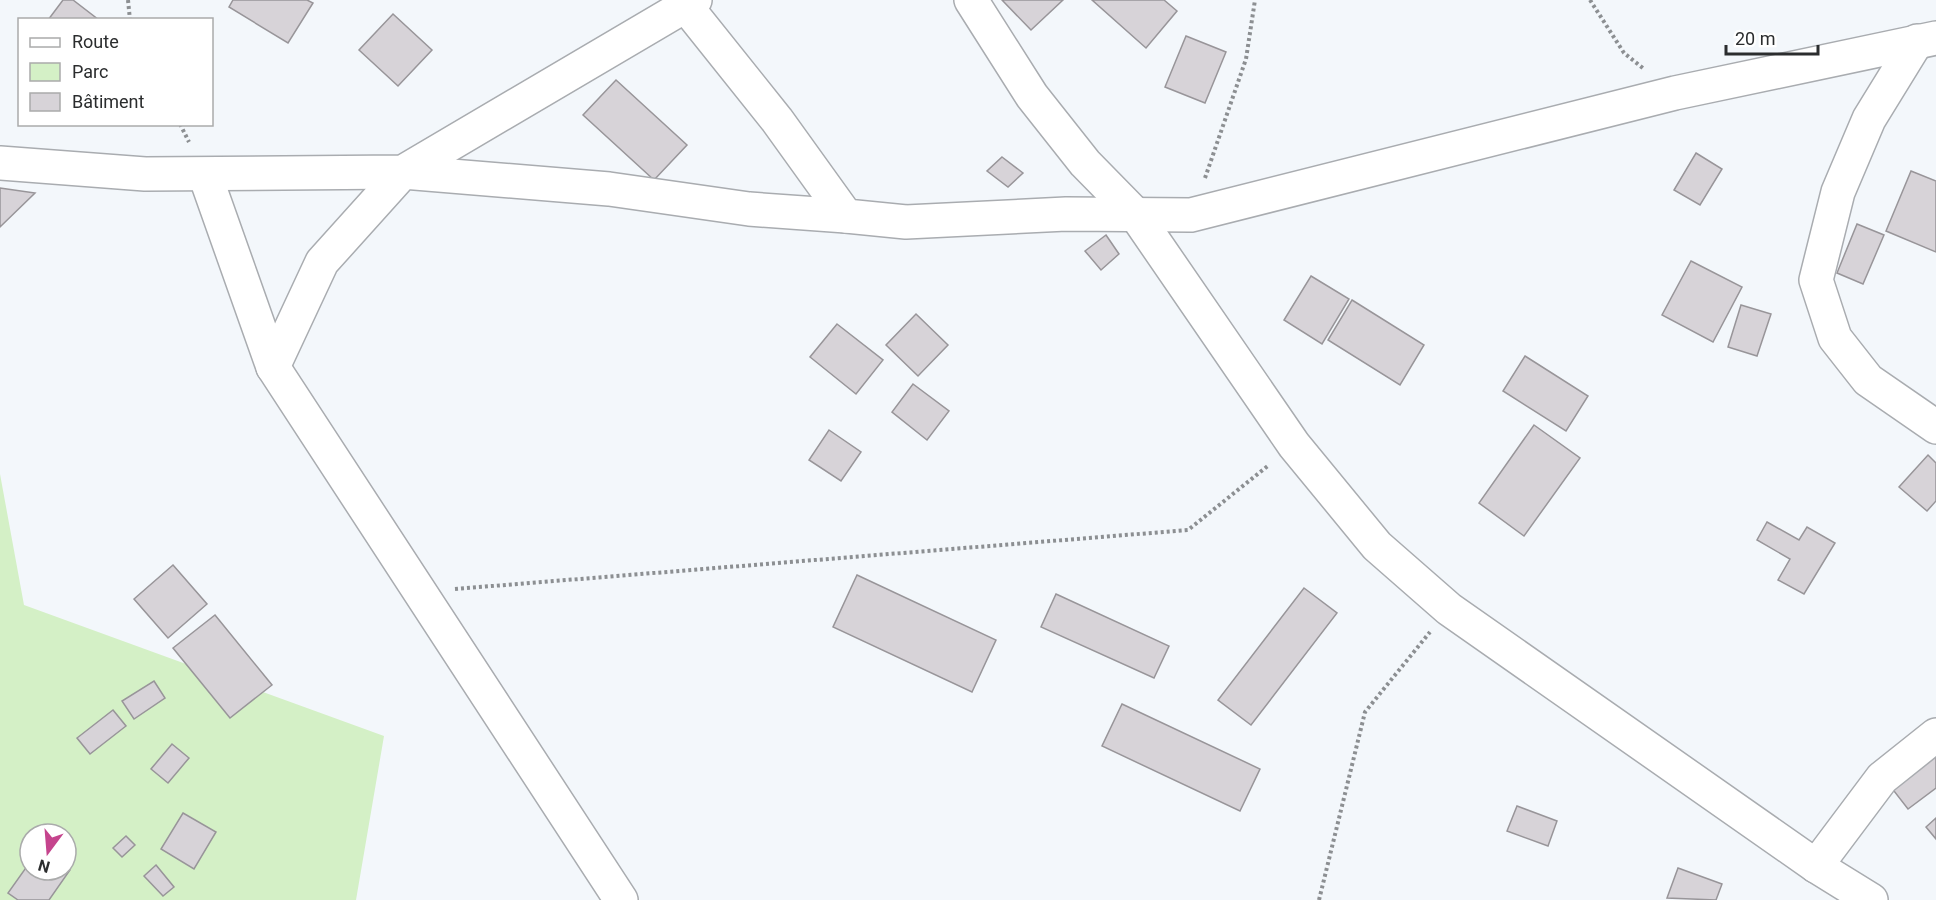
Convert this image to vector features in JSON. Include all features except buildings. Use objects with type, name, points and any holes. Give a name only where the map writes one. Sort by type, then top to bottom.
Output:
[{"type":"street","points":[[971,0],[1032,96],[1085,163],[1136,215],[1294,445],[1377,546],[1449,609],[1816,866],[1871,900]]},
{"type":"street","points":[[273,367],[322,262],[403,172],[687,2],[777,120],[846,216]]},
{"type":"street","points":[[0,163],[145,174],[403,172],[609,189],[749,209],[906,222],[1066,214],[1191,215],[1675,93],[1926,39]]},
{"type":"street","points":[[1926,39],[1869,119],[1838,192],[1816,280],[1835,338],[1868,380],[1936,427]]},
{"type":"street","points":[[204,175],[273,367],[621,900]]},
{"type":"street","points":[[1816,866],[1882,778],[1936,735]]},
{"type":"path","points":[[128,0],[130,18]]},
{"type":"path","points":[[1191,215],[1246,59],[1255,0]]},
{"type":"path","points":[[1590,0],[1624,53],[1675,93]]},
{"type":"path","points":[[418,592],[1188,530],[1294,445]]},
{"type":"path","points":[[1319,900],[1365,712],[1449,609]]},
{"type":"green space","points":[[0,474],[24,605],[384,736],[356,900],[0,900]]}]
